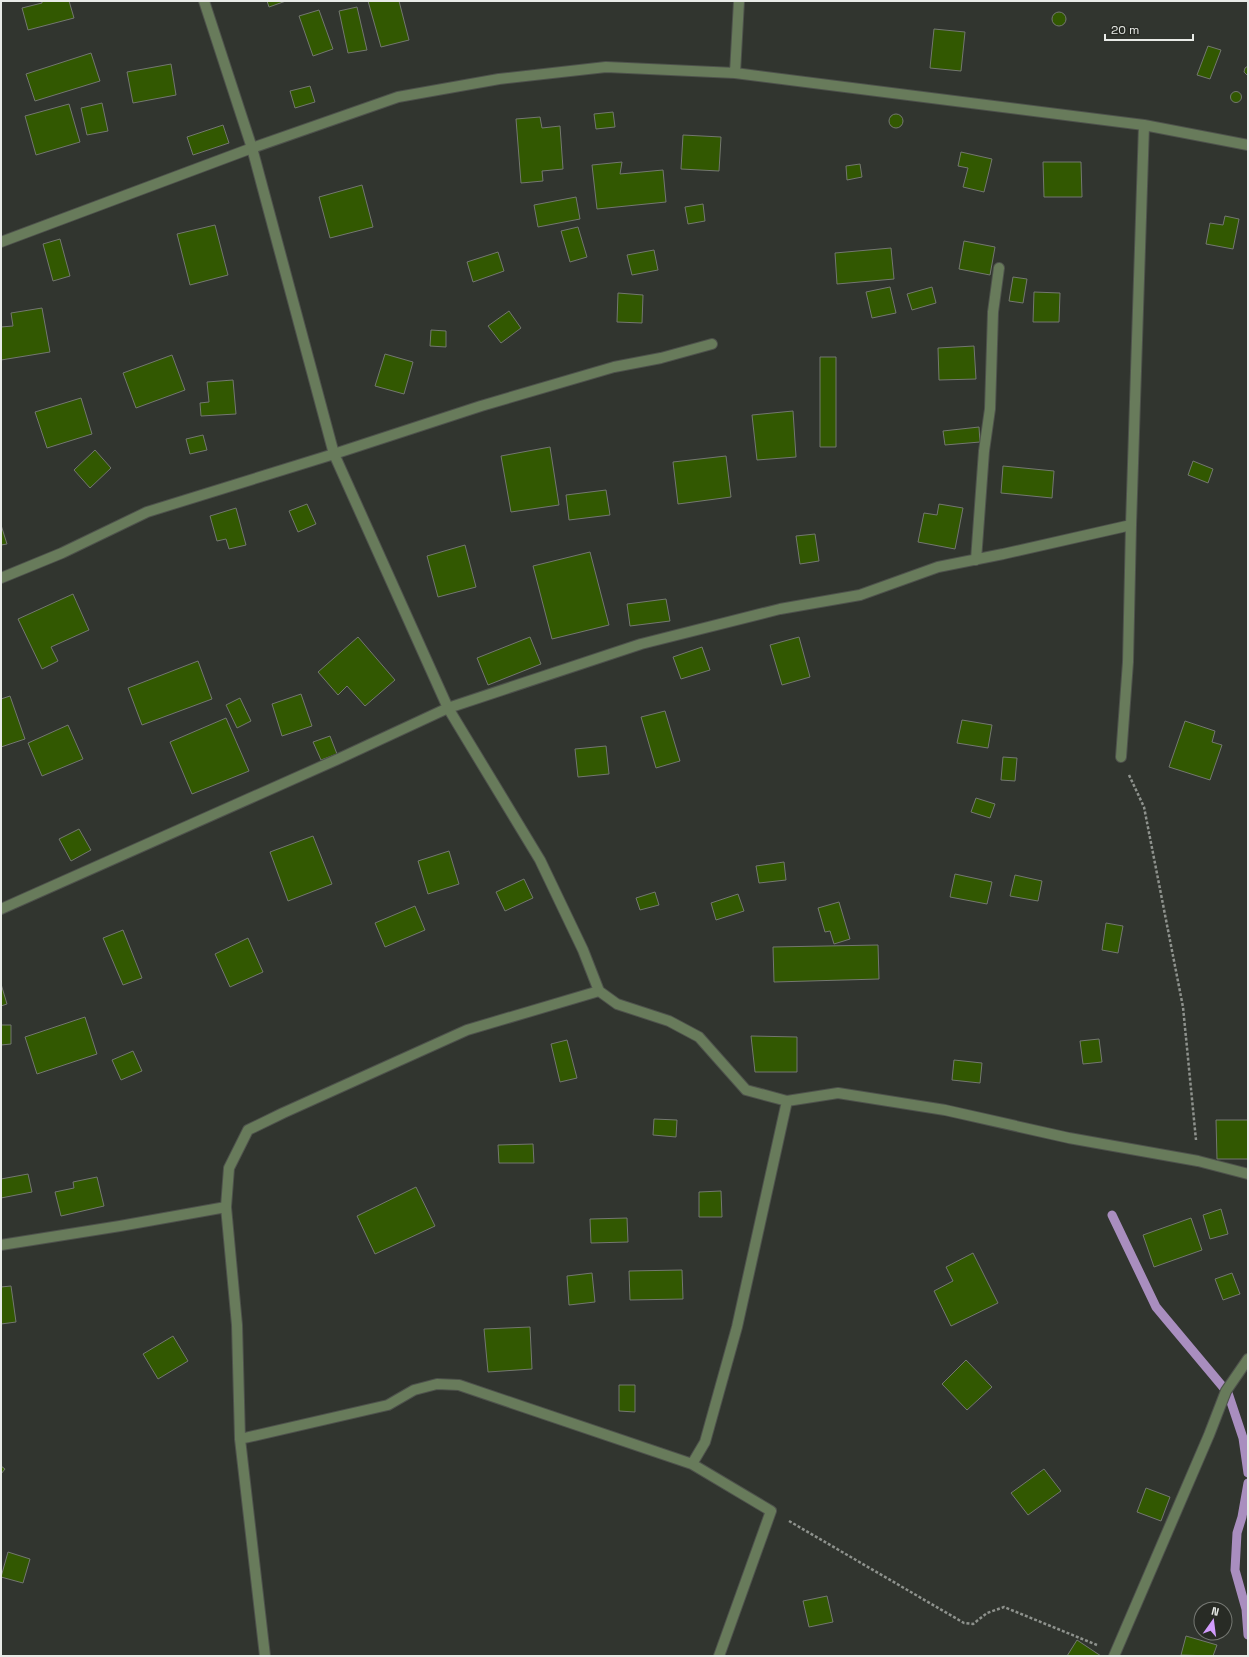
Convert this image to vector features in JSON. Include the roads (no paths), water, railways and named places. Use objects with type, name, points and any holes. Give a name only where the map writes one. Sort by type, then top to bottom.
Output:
[{"type":"street","points":[[204,1],[252,148],[334,454],[448,708],[540,860],[583,950],[599,991],[617,1004],[669,1021],[699,1037],[746,1090],[787,1101],[838,1093],[945,1110],[1069,1138],[1198,1161],[1248,1174]]},
{"type":"street","points":[[735,73],[739,1]]},
{"type":"street","points":[[1,242],[252,148],[398,96],[499,79],[606,67],[735,73],[1144,125],[1248,145]]},
{"type":"street","points":[[1121,757],[1128,662],[1144,125]]},
{"type":"street","points":[[976,560],[984,451],[990,409],[993,312],[998,268]]},
{"type":"street","points":[[1,578],[62,553],[147,512],[334,454],[488,403],[614,367],[661,358],[712,344]]},
{"type":"street","points":[[1,909],[336,760],[448,708],[642,644],[780,609],[860,595],[938,567],[976,560],[1131,525]]},
{"type":"street","points":[[265,1656],[240,1439],[237,1325],[226,1207],[229,1168],[248,1130],[467,1030],[599,991]]},
{"type":"street","points":[[692,1464],[705,1442],[737,1327],[787,1101]]},
{"type":"street","points":[[1,1245],[226,1207]]},
{"type":"street","points":[[1116,1654],[1226,1390],[1248,1359]]},
{"type":"street","points":[[240,1439],[388,1405],[414,1390],[438,1384],[459,1385],[692,1464],[772,1511],[719,1656]]},
{"type":"waterway","points":[[1112,1215],[1156,1307],[1228,1393],[1243,1438],[1248,1473]]},
{"type":"waterway","points":[[1248,1483],[1242,1517],[1237,1533],[1235,1570],[1246,1609],[1248,1635]]}]
